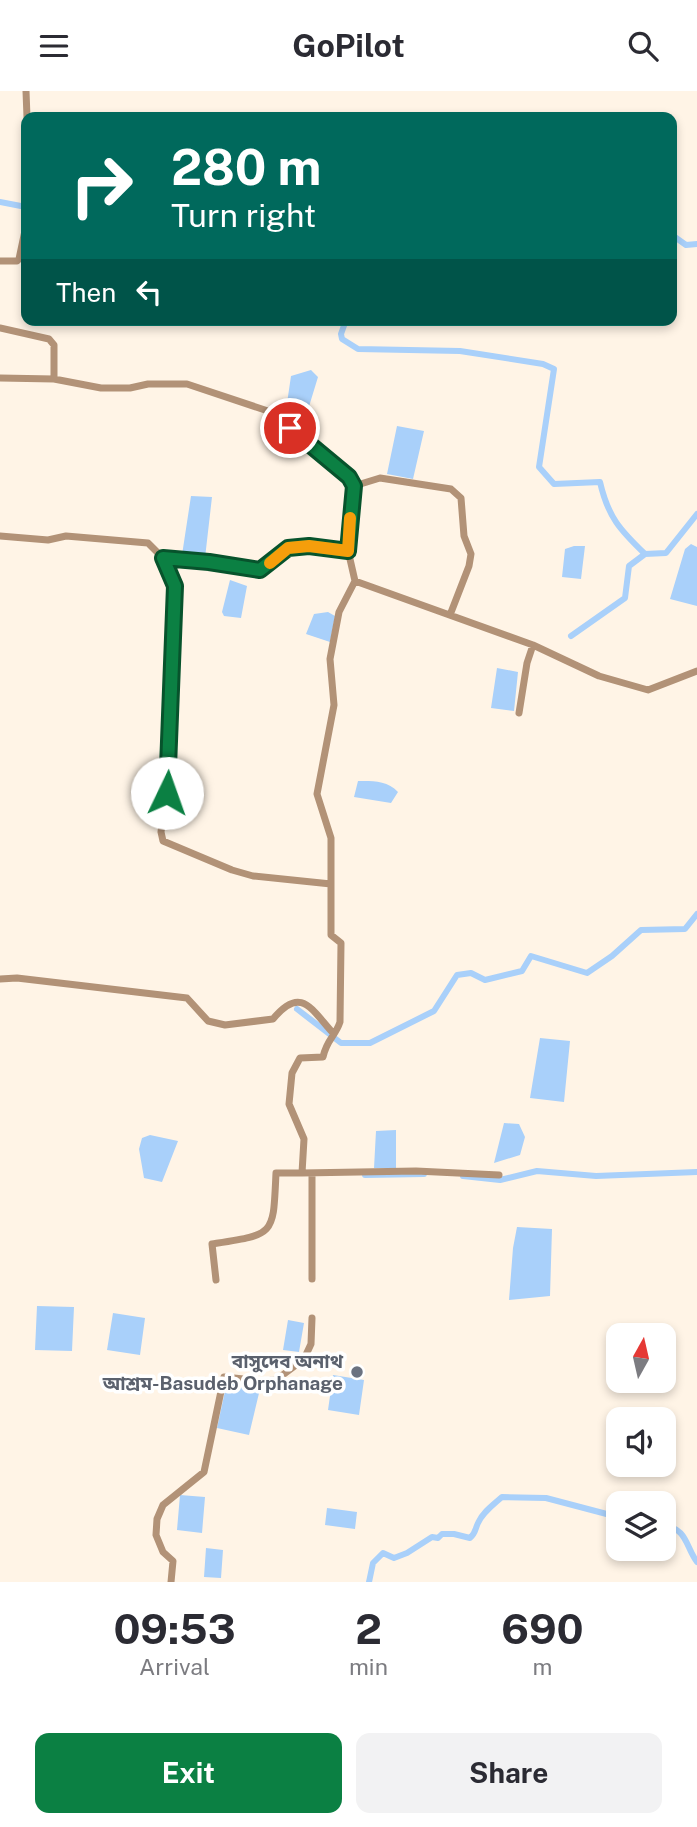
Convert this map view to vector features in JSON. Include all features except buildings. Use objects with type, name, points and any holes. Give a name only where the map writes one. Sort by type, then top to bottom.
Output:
[{"type":"street","points":[[26,91],[27,112]]},
{"type":"street","points":[[0,261],[17,261],[21,250]]},
{"type":"street","points":[[0,328],[49,339],[54,345],[54,379]]},
{"type":"street","points":[[0,378],[54,379],[101,388],[187,384],[271,412],[349,477],[354,486],[348,551],[355,580],[339,612],[330,659],[334,705],[317,794],[331,838],[331,935],[341,943],[340,1022],[337,1031],[326,1043],[323,1057],[299,1058],[292,1073],[289,1104],[303,1139],[302,1173]]},
{"type":"street","points":[[354,486],[380,478],[451,489],[461,498],[464,536],[471,554],[450,615]]},
{"type":"street","points":[[0,536],[48,540],[66,536],[148,543],[163,558],[175,589],[169,767],[160,832],[163,841],[253,876],[331,884]]},
{"type":"street","points":[[163,558],[214,562],[260,570],[288,548],[309,546],[348,551]]},
{"type":"street","points":[[355,580],[533,645],[599,676],[648,690],[697,671]]},
{"type":"street","points":[[519,713],[527,663],[533,645]]},
{"type":"street","points":[[0,979],[17,978],[187,997],[208,1021],[225,1025],[273,1019],[283,1006],[297,1001],[304,1003],[333,1033]]},
{"type":"street","points":[[216,1280],[212,1244],[252,1238],[266,1231],[274,1218],[276,1173],[416,1171],[499,1175]]},
{"type":"street","points":[[312,1173],[312,1279]]},
{"type":"street","points":[[171,1582],[173,1561],[163,1552],[156,1535],[157,1519],[163,1505],[204,1472],[224,1377],[276,1380],[304,1359],[311,1344],[312,1318]]},
{"type":"water","points":[[311,370],[318,377],[307,413],[286,410],[291,376]]},
{"type":"water","points":[[397,426],[424,431],[413,479],[387,474]]},
{"type":"water","points":[[191,496],[212,497],[205,558],[182,555]]},
{"type":"water","points":[[691,544],[697,547],[697,606],[670,599],[685,549]]},
{"type":"water","points":[[585,546],[581,579],[562,577],[565,549]]},
{"type":"water","points":[[230,580],[247,586],[241,618],[224,616],[222,612]]},
{"type":"water","points":[[328,612],[335,616],[330,642],[306,634],[314,614]]},
{"type":"water","points":[[497,668],[518,672],[514,711],[491,708]]},
{"type":"water","points":[[358,781],[384,783],[398,792],[391,803],[354,797]]},
{"type":"water","points":[[540,1038],[570,1041],[564,1102],[530,1098]]},
{"type":"water","points":[[504,1123],[519,1124],[525,1137],[520,1155],[494,1163]]},
{"type":"water","points":[[396,1130],[396,1168],[374,1168],[376,1131]]},
{"type":"water","points":[[150,1135],[178,1141],[162,1182],[144,1178],[139,1149],[142,1138]]},
{"type":"water","points":[[517,1227],[552,1229],[550,1296],[509,1300]]},
{"type":"water","points":[[37,1306],[74,1307],[72,1351],[35,1350]]},
{"type":"water","points":[[113,1313],[145,1318],[140,1355],[107,1350]]},
{"type":"water","points":[[288,1320],[304,1323],[299,1352],[283,1350]]},
{"type":"water","points":[[333,1375],[364,1380],[359,1415],[328,1410]]},
{"type":"water","points":[[227,1382],[260,1389],[249,1435],[217,1428]]},
{"type":"water","points":[[180,1495],[205,1497],[202,1533],[177,1530]]},
{"type":"water","points":[[327,1508],[357,1512],[355,1529],[325,1525]]},
{"type":"water","points":[[206,1548],[223,1550],[221,1578],[204,1577]]},
{"type":"waterway","points":[[0,202],[21,206]]},
{"type":"waterway","points":[[677,239],[686,245],[697,244]]},
{"type":"waterway","points":[[344,326],[342,339],[358,349],[460,351],[543,364],[554,369],[539,467],[554,484],[600,482],[616,522],[645,554]]},
{"type":"waterway","points":[[571,636],[625,598],[629,566],[645,554],[666,553],[697,514]]},
{"type":"waterway","points":[[297,1009],[341,1043],[370,1043],[434,1011],[457,975],[471,973],[485,980],[522,971],[531,956],[587,973],[612,956],[641,930],[685,929],[697,914]]},
{"type":"waterway","points":[[463,1176],[500,1180],[537,1171],[596,1176],[697,1172]]},
{"type":"waterway","points":[[365,1175],[424,1174]]},
{"type":"waterway","points":[[369,1582],[373,1563],[383,1553],[394,1558],[442,1534],[470,1538],[483,1515],[502,1497],[546,1498],[606,1514]]},
{"type":"waterway","points":[[676,1530],[682,1534],[697,1562]]},
{"type":"slow traffic","points":[[270,563],[288,548],[309,546],[348,551],[350,518]]},
{"type":"place","name":"বাসুদেব অনাথ আশ্রম-Basudeb Orphanage","points":[[357,1372]]},
{"type":"route","points":[[167,793],[175,586],[163,558],[260,570],[288,548],[309,546],[348,551],[354,486],[349,477],[290,428]]}]
